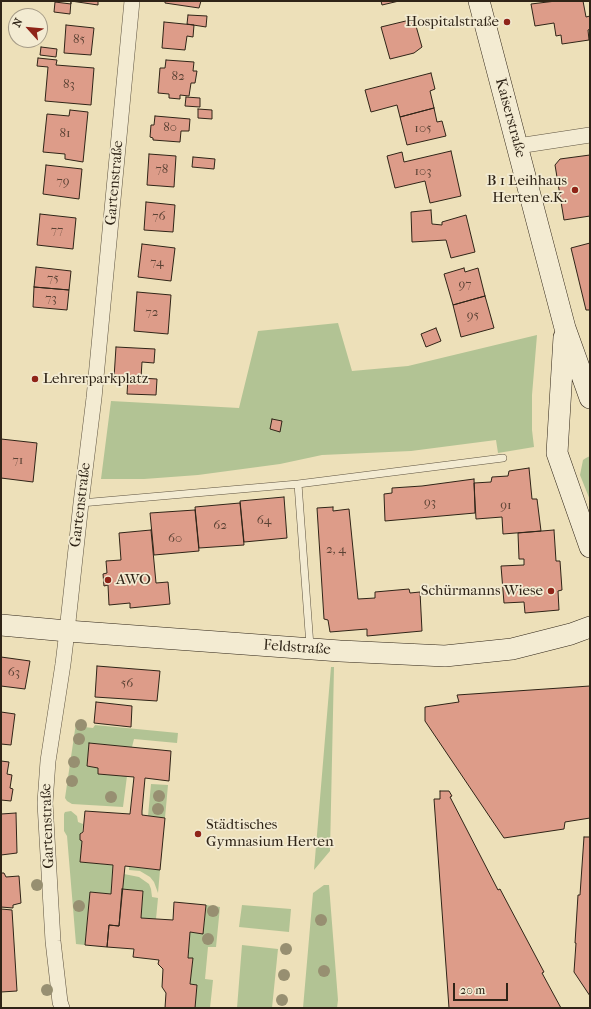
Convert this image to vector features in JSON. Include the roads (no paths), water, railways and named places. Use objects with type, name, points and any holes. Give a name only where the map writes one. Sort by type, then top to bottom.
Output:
[{"type":"main road","name":"Kaiserstraße","points":[[479,1],[565,328],[590,398]]},
{"type":"main road","name":"Kaiserstraße","points":[[565,328],[557,453],[590,547]]},
{"type":"main road","name":"Feldstraße","points":[[1,625],[310,649],[445,656],[512,649],[570,634],[590,627]]},
{"type":"street","name":"Gartenstraße","points":[[62,1008],[53,940],[45,803],[48,761],[63,664],[94,398],[132,1]]},
{"type":"street","points":[[518,146],[590,135]]},
{"type":"lane","points":[[81,503],[298,484],[503,458]]},
{"type":"lane","points":[[298,484],[310,649]]},
{"type":"place","name":"Hospitalstraße","points":[[507,22]]},
{"type":"place","name":"B 1 Leihhaus Herten e.K.","points":[[575,190]]},
{"type":"place","name":"Lehrerparkplatz","points":[[35,379]]},
{"type":"place","name":"AWO","points":[[108,580]]},
{"type":"place","name":"Schürmanns Wiese","points":[[551,591]]},
{"type":"place","name":"Städtisches Gymnasium Herten","points":[[198,834]]}]
